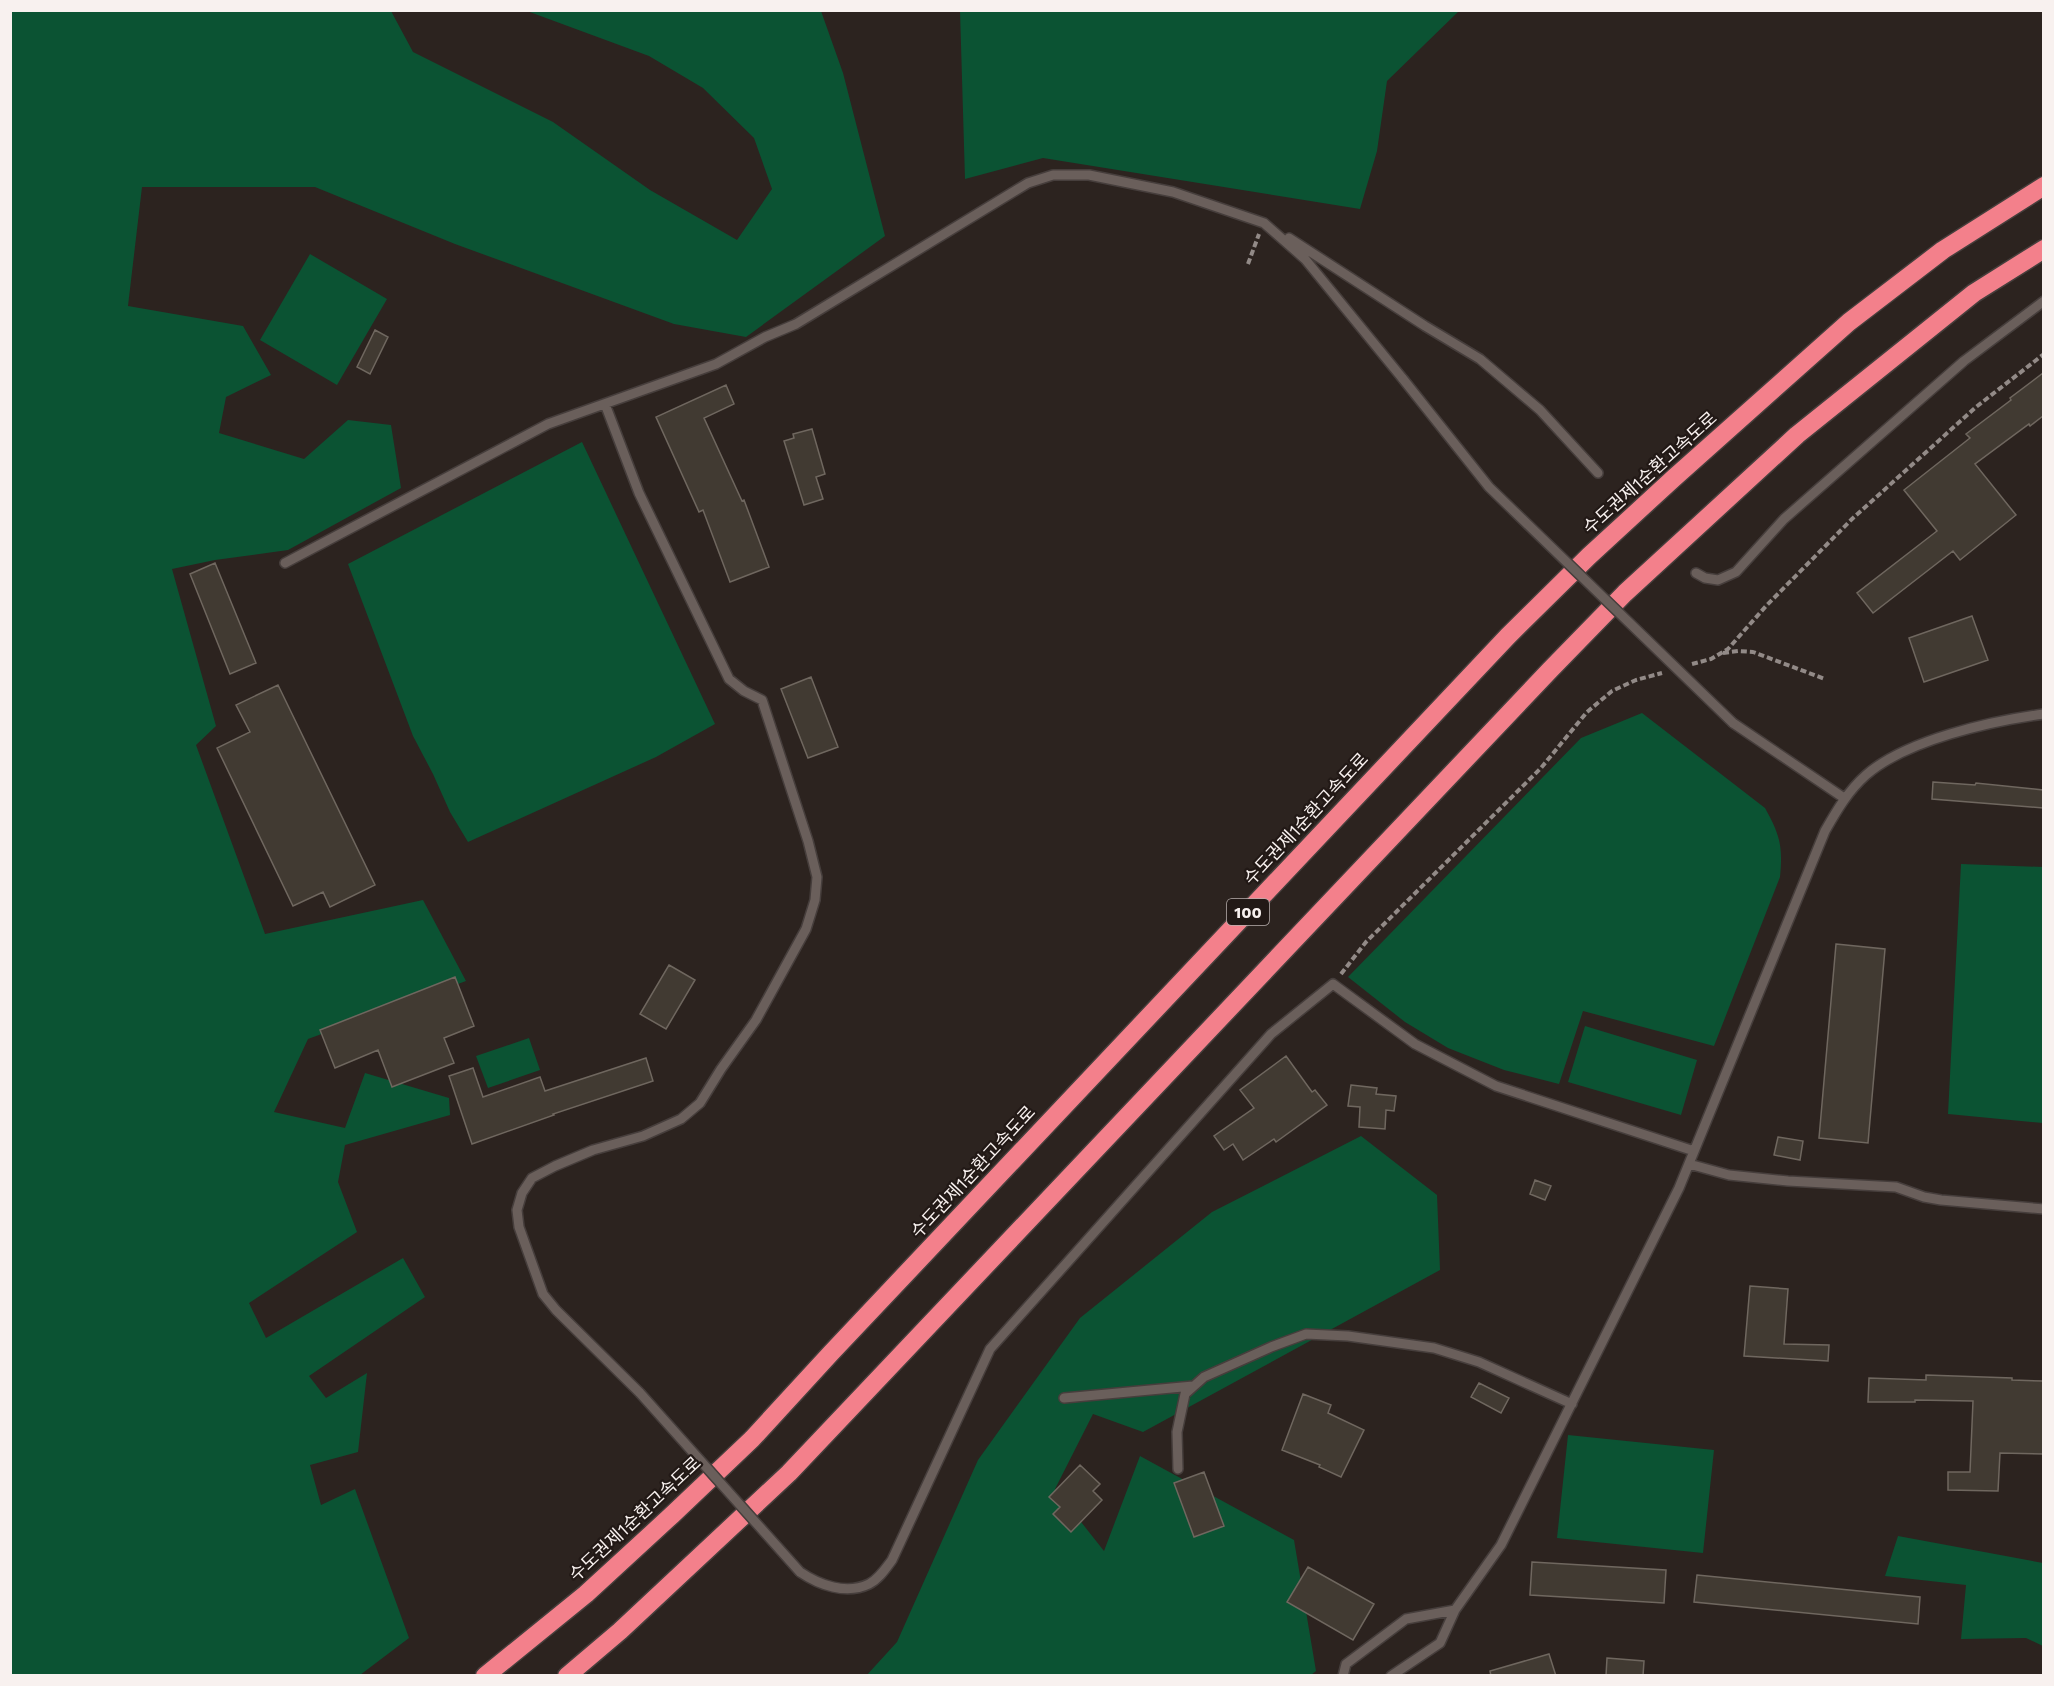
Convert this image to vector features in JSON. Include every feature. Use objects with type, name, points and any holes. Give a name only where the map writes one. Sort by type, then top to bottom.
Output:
[{"type":"highway","name":"수도권제1순환고속도로","points":[[485,1676],[586,1594],[752,1439],[1500,644],[1589,556],[1849,322],[1943,250],[2043,186]]},
{"type":"highway","points":[[567,1676],[620,1631],[789,1473],[1550,670],[1625,594],[1797,435],[1974,293],[2043,249]]},
{"type":"lane","points":[[285,563],[548,424],[716,364],[765,337],[796,324],[1028,183],[1053,176],[1089,175],[1173,192],[1264,223],[1480,359],[1540,410],[1598,473]]},
{"type":"lane","points":[[1264,223],[1305,259],[1489,487],[1733,723],[1844,798]]},
{"type":"lane","points":[[1696,573],[1705,578],[1718,580],[1736,572],[1784,519],[1964,361],[2043,301]]},
{"type":"lane","points":[[605,404],[639,493],[729,679],[744,692],[762,700],[808,841],[817,877],[815,900],[806,928],[756,1020],[700,1103],[681,1119],[643,1136],[593,1150],[532,1178],[522,1193],[517,1210],[519,1227],[543,1294],[556,1310],[640,1393],[800,1572],[814,1582],[832,1587],[852,1588],[869,1584],[881,1574],[892,1560],[990,1349],[1271,1034],[1333,984],[1415,1044],[1496,1086],[1694,1151]]},
{"type":"lane","points":[[1391,1676],[1440,1643],[1455,1610],[1501,1545],[1679,1188],[1825,831],[1844,798],[1867,774],[1905,751],[1976,727],[2043,714]]},
{"type":"lane","points":[[1689,1164],[1729,1175],[1896,1187],[1924,1197],[1941,1200],[2043,1209]]},
{"type":"lane","points":[[1179,1469],[1177,1432],[1185,1394],[1203,1377],[1306,1334],[1348,1336],[1434,1348],[1479,1362],[1572,1404]]},
{"type":"lane","points":[[1064,1398],[1193,1386]]},
{"type":"lane","points":[[1343,1676],[1346,1664],[1406,1619],[1455,1610]]},
{"type":"path","points":[[1248,264],[1264,223]]},
{"type":"path","points":[[1719,654],[1738,651],[1753,652],[1825,679]]},
{"type":"green space","points":[[960,10],[1459,11],[1387,81],[1377,151],[1360,209],[1043,158],[965,179]]},
{"type":"green space","points":[[11,11],[391,11],[413,52],[553,122],[650,190],[737,240],[772,189],[754,138],[703,88],[649,56],[527,11],[821,11],[843,73],[885,236],[746,337],[674,324],[455,244],[315,187],[142,187],[128,306],[243,326],[271,375],[226,397],[219,433],[304,459],[348,420],[391,425],[401,488],[288,550],[215,560],[172,569],[216,726],[196,745],[265,934],[423,900],[466,981],[308,1039],[274,1112],[345,1128],[365,1073],[449,1098],[450,1115],[345,1145],[338,1182],[357,1232],[249,1303],[266,1338],[403,1258],[425,1297],[309,1376],[326,1398],[367,1373],[358,1452],[310,1465],[321,1505],[355,1489],[409,1638],[360,1675],[11,1676]]},
{"type":"green space","points":[[310,254],[387,299],[337,385],[260,340]]},
{"type":"green space","points":[[582,442],[715,724],[656,757],[468,842],[450,812],[413,736],[348,564]]},
{"type":"green space","points":[[1642,713],[1765,808],[1779,841],[1780,877],[1714,1046],[1583,1011],[1559,1084],[1504,1070],[1448,1048],[1405,1022],[1348,977],[1581,738]]},
{"type":"green space","points":[[1961,864],[2043,867],[2043,1123],[1948,1114]]},
{"type":"green space","points":[[1585,1026],[1697,1060],[1681,1115],[1568,1082]]},
{"type":"green space","points":[[529,1038],[540,1070],[488,1088],[476,1056]]},
{"type":"green space","points":[[1361,1136],[1437,1195],[1440,1270],[1143,1432],[1093,1414],[1055,1489],[1104,1551],[1140,1456],[1294,1540],[1316,1671],[1311,1675],[866,1676],[897,1642],[978,1460],[1080,1318],[1212,1212]]},
{"type":"green space","points":[[1568,1435],[1714,1450],[1703,1553],[1557,1538]]},
{"type":"green space","points":[[1898,1536],[2043,1563],[2043,1646],[2026,1638],[1961,1639],[1966,1585],[1885,1576]]},
{"type":"building","points":[[375,330],[388,337],[370,374],[357,367]]},
{"type":"building","points":[[2043,373],[2043,416],[1975,464],[2016,515],[1960,560],[1953,551],[1873,613],[1857,593],[1937,531],[1904,490],[1970,438],[1966,434]]},
{"type":"building","points":[[726,385],[734,404],[704,418],[742,501],[744,500],[769,567],[730,582],[703,510],[699,512],[656,417]]},
{"type":"building","points":[[812,429],[825,474],[816,477],[823,499],[804,505],[784,441],[794,438],[793,434]]},
{"type":"building","points":[[215,563],[256,663],[230,674],[190,574]]},
{"type":"building","points":[[1972,616],[1988,660],[1924,682],[1909,638]]},
{"type":"building","points":[[811,677],[838,747],[808,758],[781,689]]},
{"type":"building","points":[[278,685],[375,885],[330,907],[323,892],[293,906],[217,748],[250,732],[236,705]]},
{"type":"building","points":[[1933,782],[1975,785],[1976,783],[2043,790],[2043,808],[1932,799]]},
{"type":"building","points":[[1836,944],[1885,949],[1868,1143],[1819,1138]]},
{"type":"building","points":[[669,965],[695,980],[666,1029],[640,1014]]},
{"type":"building","points":[[455,977],[474,1026],[444,1038],[454,1063],[392,1087],[378,1050],[335,1068],[320,1030]]},
{"type":"building","points":[[1286,1056],[1312,1092],[1315,1090],[1327,1105],[1276,1142],[1274,1139],[1243,1160],[1233,1144],[1224,1150],[1214,1136],[1254,1108],[1240,1090]]},
{"type":"building","points":[[646,1058],[653,1081],[472,1144],[449,1076],[473,1068],[483,1097],[540,1077],[545,1091]]},
{"type":"building","points":[[1351,1085],[1377,1088],[1376,1094],[1396,1096],[1394,1111],[1386,1110],[1385,1129],[1359,1127],[1360,1107],[1348,1106]]},
{"type":"building","points":[[1778,1137],[1803,1141],[1800,1160],[1774,1155]]},
{"type":"building","points":[[1535,1180],[1551,1186],[1545,1200],[1530,1194]]},
{"type":"building","points":[[1750,1286],[1788,1289],[1784,1344],[1829,1345],[1828,1361],[1744,1356]]},
{"type":"building","points":[[1926,1375],[2043,1381],[2043,1454],[2000,1453],[1998,1491],[1948,1490],[1948,1472],[1970,1472],[1973,1401],[1868,1402],[1869,1378],[1926,1380]]},
{"type":"building","points":[[1479,1383],[1509,1398],[1501,1413],[1471,1397]]},
{"type":"building","points":[[1303,1394],[1331,1405],[1328,1413],[1364,1430],[1341,1477],[1319,1467],[1320,1465],[1282,1450]]},
{"type":"building","points":[[1080,1465],[1100,1484],[1093,1491],[1102,1500],[1071,1532],[1053,1514],[1060,1507],[1049,1497]]},
{"type":"building","points":[[1204,1472],[1224,1526],[1194,1537],[1174,1483]]},
{"type":"building","points":[[1532,1562],[1666,1570],[1664,1603],[1530,1595]]},
{"type":"building","points":[[1308,1567],[1374,1604],[1353,1640],[1287,1602]]},
{"type":"building","points":[[1697,1575],[1920,1597],[1918,1624],[1694,1602]]},
{"type":"building","points":[[1549,1654],[1556,1676],[1491,1676],[1490,1671]]},
{"type":"building","points":[[1607,1658],[1644,1661],[1643,1676],[1606,1676]]}]
